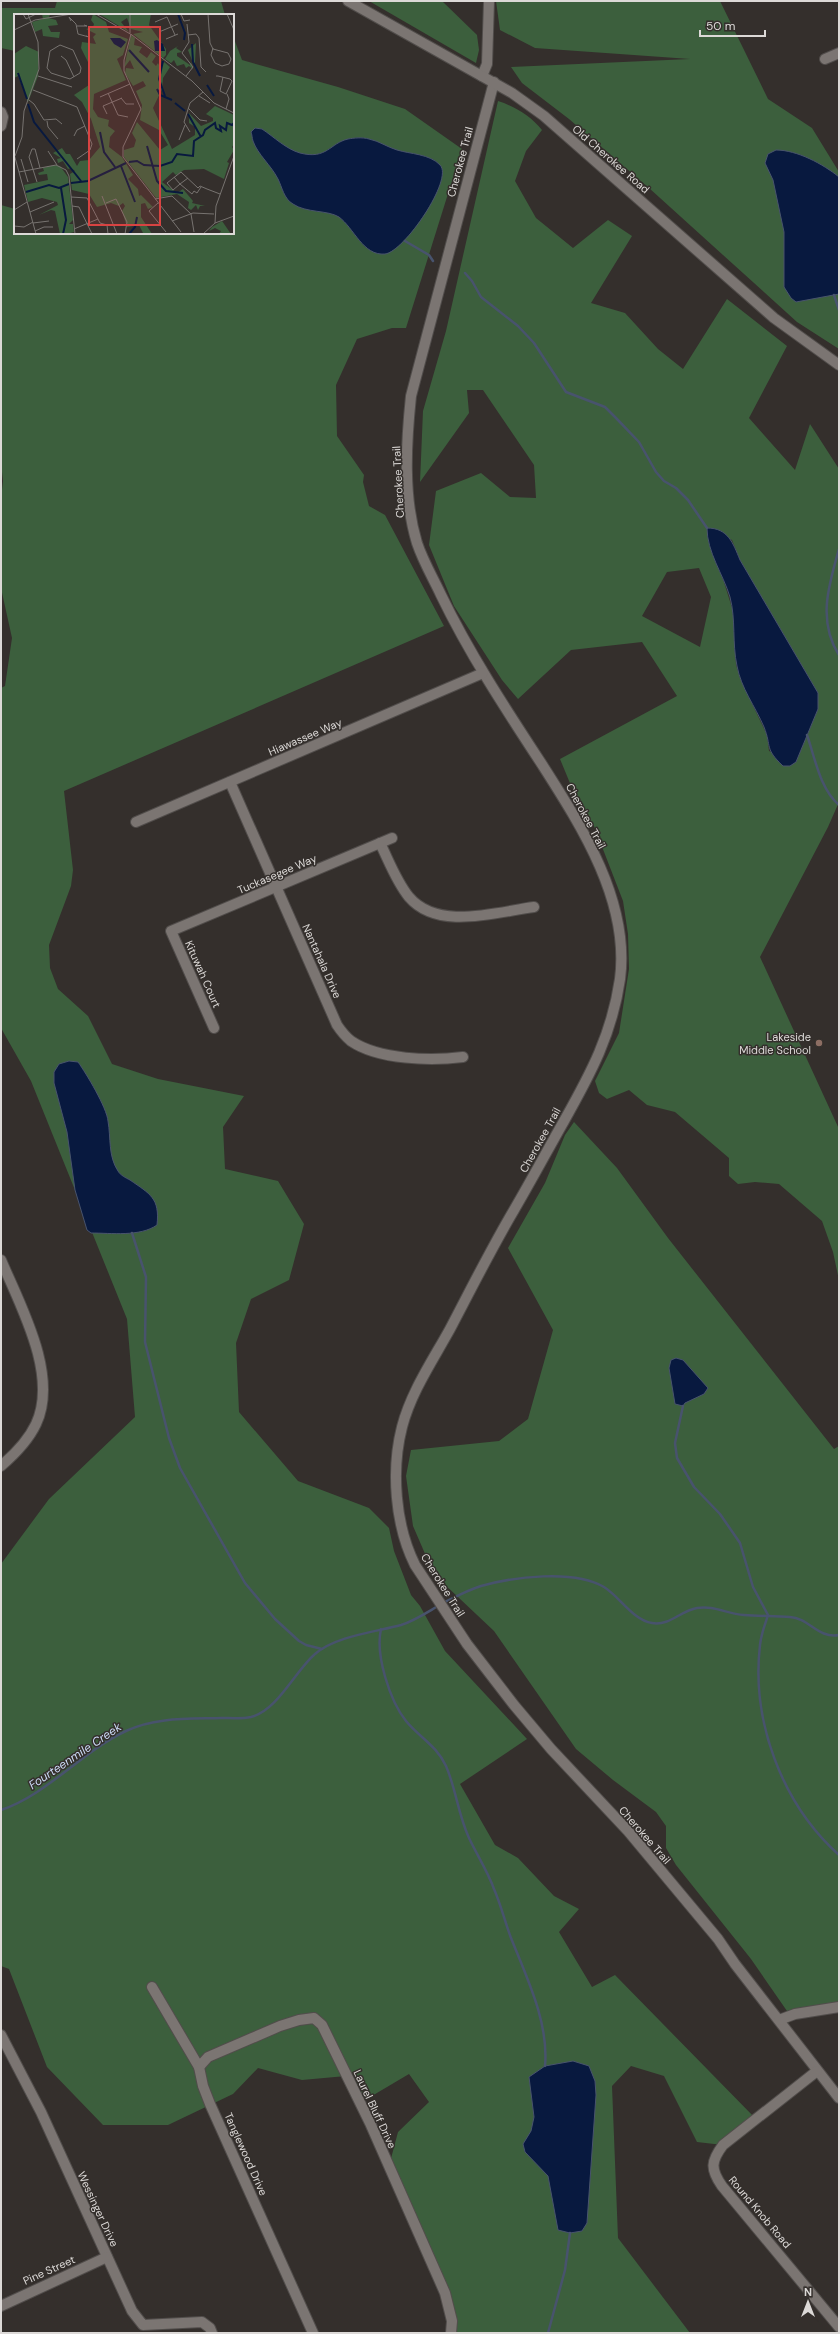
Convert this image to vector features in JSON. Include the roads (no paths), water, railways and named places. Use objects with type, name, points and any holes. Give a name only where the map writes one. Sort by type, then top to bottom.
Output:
[{"type":"street","name":"Old Cherokee Road","points":[[348,1],[494,82],[544,116],[774,318],[839,365]]},
{"type":"street","points":[[482,76],[486,64],[489,1]]},
{"type":"street","points":[[825,59],[839,53]]},
{"type":"street","name":"Cherokee Trail","points":[[494,82],[411,396],[408,428],[408,481],[416,539],[454,622],[483,673],[566,803],[599,866],[618,920],[621,968],[606,1037],[588,1079],[513,1211],[427,1371],[402,1427],[397,1468],[400,1515],[408,1552],[455,1627],[551,1749],[628,1831],[718,1938],[817,2071],[839,2098]]},
{"type":"street","points":[[1,112],[3,117],[1,126]]},
{"type":"street","name":"Hiawassee Way","points":[[136,822],[483,673]]},
{"type":"street","name":"Nantahala Drive","points":[[230,782],[337,1025],[350,1041],[361,1047],[392,1055],[440,1059],[463,1057]]},
{"type":"street","name":"Tuckasegee Way","points":[[171,931],[392,838]]},
{"type":"street","points":[[380,843],[402,887],[414,902],[426,910],[448,916],[464,916],[534,907]]},
{"type":"street","name":"Kituwah Court","points":[[171,931],[214,1028]]},
{"type":"street","points":[[1,1260],[35,1340],[42,1378],[40,1415],[36,1424],[25,1442],[1,1466]]},
{"type":"street","name":"Tanglewood Drive","points":[[152,1987],[199,2067],[203,2086],[210,2104],[313,2333]]},
{"type":"street","points":[[779,2020],[795,2014],[839,2007]]},
{"type":"street","name":"Laurel Bluff Drive","points":[[199,2067],[208,2057],[284,2024],[314,2018],[322,2025],[370,2123],[445,2293],[452,2321],[451,2333]]},
{"type":"street","name":"Wessinger Drive","points":[[1,2035],[24,2075],[132,2311],[143,2325],[202,2322],[210,2328],[212,2333]]},
{"type":"street","name":"Round Knob Road","points":[[817,2071],[723,2145],[713,2157],[713,2170],[722,2186],[839,2327]]},
{"type":"street","name":"Pine Street","points":[[1,2306],[107,2257]]},
{"type":"water","points":[[255,128],[262,129],[285,146],[295,151],[309,155],[322,153],[348,139],[366,138],[397,150],[425,156],[436,161],[440,165],[442,173],[440,185],[425,214],[404,241],[393,250],[385,254],[377,253],[371,251],[365,246],[339,217],[329,213],[304,209],[290,202],[285,196],[275,174],[255,146],[251,132]]},
{"type":"water","points":[[776,150],[801,155],[825,167],[839,177],[839,294],[796,302],[791,298],[784,287],[784,232],[773,180],[765,163],[768,154]]},
{"type":"water","points":[[707,528],[720,531],[732,542],[740,560],[818,693],[818,709],[796,762],[790,766],[783,766],[773,755],[769,747],[764,727],[739,674],[735,649],[732,606],[727,588],[712,554]]},
{"type":"water","points":[[69,1061],[78,1062],[91,1082],[104,1108],[108,1121],[111,1153],[118,1171],[148,1193],[155,1203],[158,1216],[157,1225],[150,1229],[125,1234],[91,1233],[87,1230],[75,1190],[67,1132],[54,1083],[54,1072],[59,1064]]},
{"type":"water","points":[[676,1358],[683,1360],[708,1388],[704,1394],[685,1403],[683,1406],[675,1404],[669,1368],[671,1360]]},
{"type":"water","points":[[573,2061],[589,2066],[595,2081],[596,2095],[587,2223],[582,2231],[570,2233],[558,2230],[548,2176],[525,2152],[523,2144],[531,2131],[534,2117],[529,2077],[545,2066]]},
{"type":"waterway","points":[[405,241],[429,255],[433,261]]},
{"type":"waterway","points":[[465,273],[472,281],[481,297],[518,326],[534,343],[566,392],[605,407],[639,442],[656,472],[664,481],[676,488],[688,500],[707,528]]},
{"type":"waterway","points":[[834,295],[839,310]]},
{"type":"waterway","points":[[839,549],[827,602],[828,629],[832,642],[839,655]]},
{"type":"waterway","points":[[807,735],[827,791],[839,805]]},
{"type":"waterway","points":[[132,1233],[146,1277],[145,1342],[169,1438],[180,1468],[245,1583],[275,1619],[299,1641],[306,1645],[322,1649]]},
{"type":"waterway","points":[[683,1406],[675,1443],[677,1458],[694,1487],[720,1514],[740,1543],[753,1587],[768,1615],[762,1633],[758,1674],[766,1731],[775,1759],[787,1786],[801,1811],[819,1834],[839,1855]]},
{"type":"waterway","name":"Fourteenmile Creek","points":[[443,1603],[481,1586],[510,1580],[543,1576],[560,1576],[591,1581],[604,1587],[639,1618],[652,1623],[664,1622],[685,1612],[703,1607],[738,1614],[797,1618],[825,1634],[839,1635]]},
{"type":"waterway","name":"Fourteenmile Creek","points":[[1,1810],[34,1794],[94,1750],[137,1726],[160,1721],[197,1718],[248,1718],[261,1713],[270,1707],[308,1661],[324,1648],[356,1635],[401,1625],[420,1617],[438,1606]]},
{"type":"waterway","points":[[381,1629],[380,1652],[382,1664],[394,1702],[406,1721],[433,1747],[446,1766],[465,1829],[489,1876],[511,1938],[530,1985],[536,2001],[544,2033],[545,2066]]},
{"type":"waterway","points":[[548,2333],[565,2270],[570,2233]]},
{"type":"place","name":"Lakeside Middle School","points":[[819,1043]]}]
